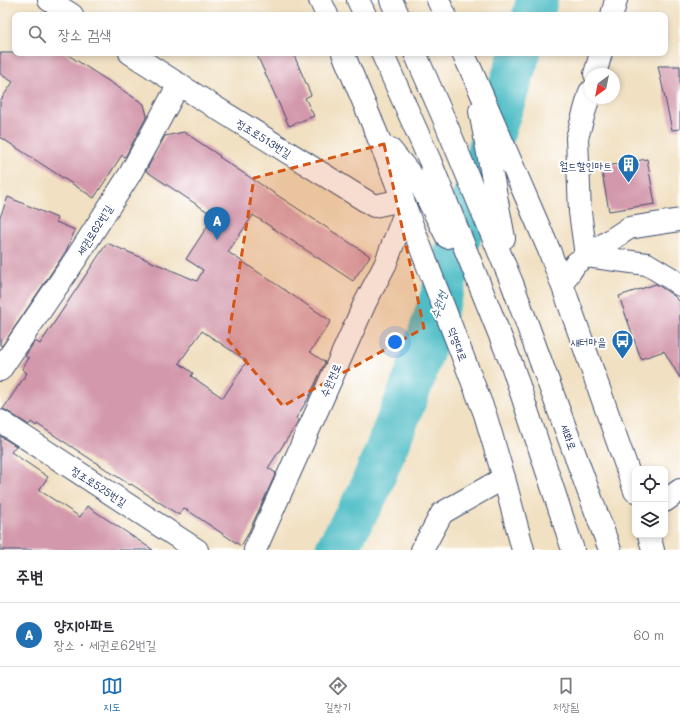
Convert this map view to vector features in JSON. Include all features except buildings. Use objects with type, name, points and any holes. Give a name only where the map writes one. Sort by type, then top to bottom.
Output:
[{"type":"main road","points":[[49,0],[67,12]]},
{"type":"main road","points":[[320,0],[325,12]]},
{"type":"main road","points":[[358,0],[364,12]]},
{"type":"main road","points":[[391,0],[397,12]]},
{"type":"main road","points":[[438,0],[444,12]]},
{"type":"main road","points":[[613,12],[616,0]]},
{"type":"main road","name":"정조로513번길","points":[[135,56],[374,206],[406,210]]},
{"type":"main road","name":"덕영대로","points":[[344,56],[378,134],[485,414],[523,550]]},
{"type":"main road","points":[[383,56],[430,161],[513,368],[573,550]]},
{"type":"main road","points":[[416,56],[512,283]]},
{"type":"main road","points":[[597,68],[600,56]]},
{"type":"main road","points":[[468,62],[512,283]]},
{"type":"main road","points":[[468,62],[549,250],[632,482]]},
{"type":"main road","name":"세권로62번길","points":[[0,370],[75,260],[126,181],[178,84]]},
{"type":"main road","points":[[586,256],[580,212],[577,138],[587,104]]},
{"type":"main road","points":[[378,134],[422,188],[498,332]]},
{"type":"main road","name":"수원천로","points":[[255,550],[336,368],[385,264],[406,210]]},
{"type":"main road","points":[[562,284],[576,263],[629,228],[680,220]]},
{"type":"main road","points":[[586,256],[647,264],[680,285]]},
{"type":"main road","name":"세화로","points":[[512,283],[610,550]]},
{"type":"main road","name":"정조로525번길","points":[[0,421],[197,550]]},
{"type":"main road","points":[[422,550],[442,513],[504,478]]},
{"type":"main road","points":[[668,499],[680,490]]},
{"type":"main road","points":[[650,538],[653,550]]},
{"type":"highlighted area","points":[[384,144],[424,328],[283,406],[228,340],[254,178]]},
{"type":"waterway","name":"수원천","points":[[534,12],[537,0]]},
{"type":"waterway","name":"수원천","points":[[336,550],[368,493],[413,382],[519,56]]},
{"type":"place","name":"월드할인마트","points":[[628,184]]},
{"type":"place","name":"양지아파트","points":[[217,240]]},
{"type":"place","name":"새터마을","points":[[622,360]]}]
